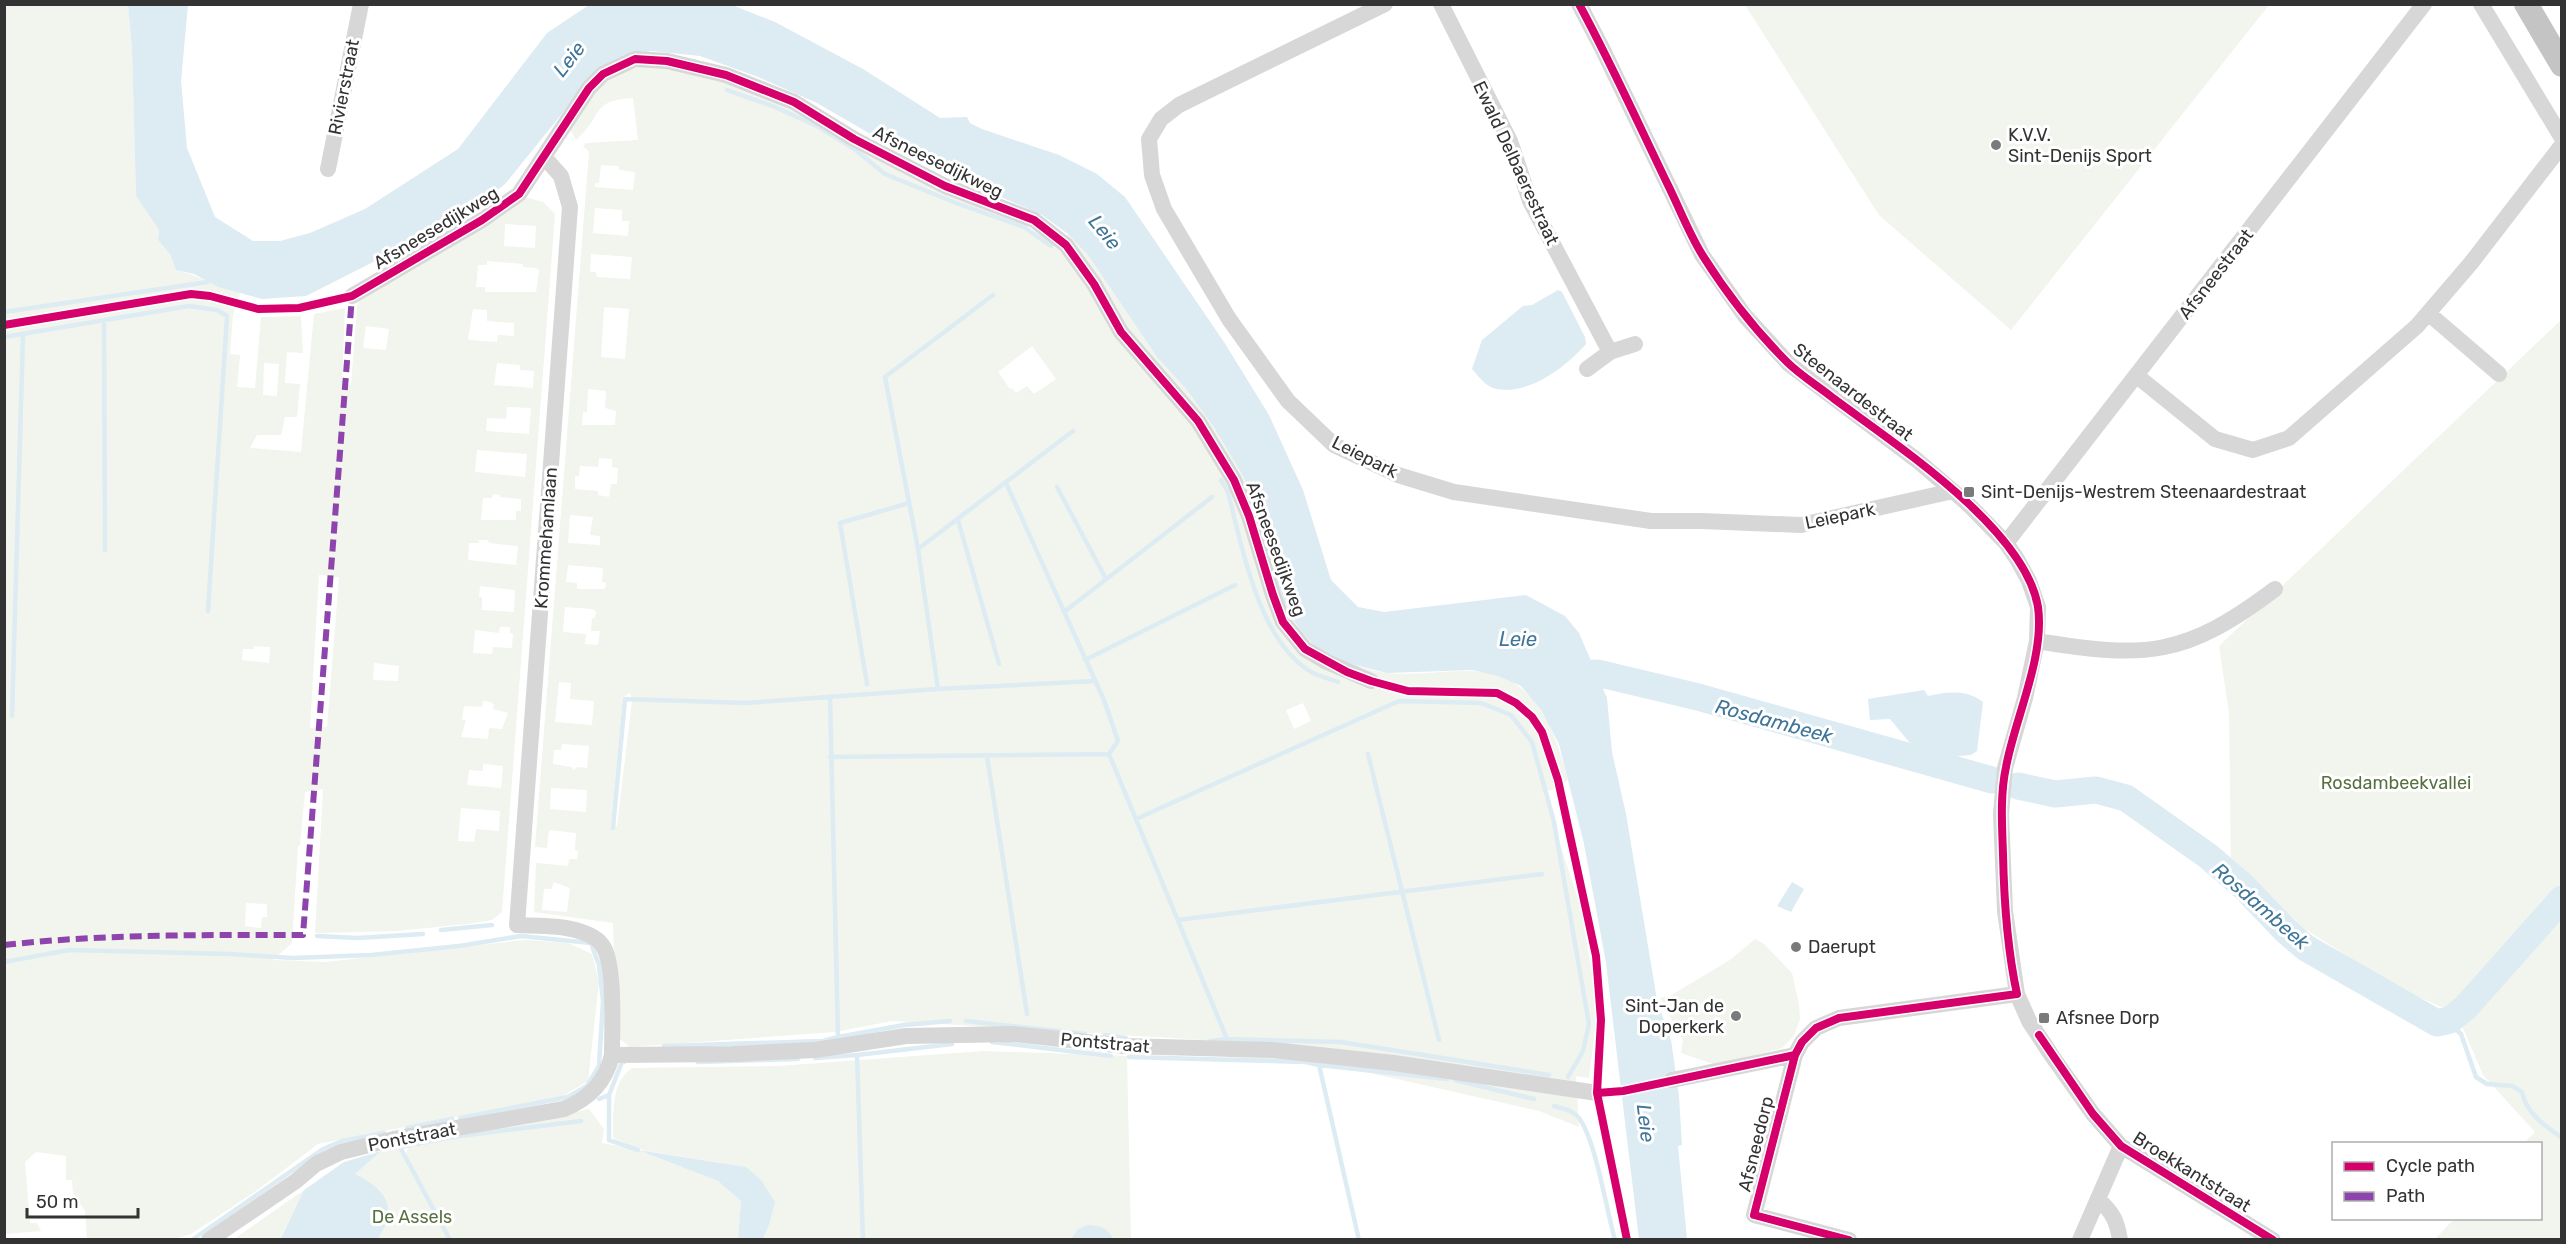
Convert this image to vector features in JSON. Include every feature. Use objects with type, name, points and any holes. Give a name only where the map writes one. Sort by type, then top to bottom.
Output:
[{"type":"highway","points":[[2526,4],[2562,65]]},
{"type":"street","name":"Rivierstraat","points":[[328,169],[361,4]]},
{"type":"street","name":"Leiepark","points":[[1385,4],[1179,105],[1161,119],[1149,139],[1152,175],[1164,209],[1229,319],[1288,401],[1334,445],[1398,475],[1454,492],[1651,521],[1801,525],[1953,491]]},
{"type":"street","name":"Ewald Delbaerestraat","points":[[1440,4],[1510,141],[1530,201],[1610,352]]},
{"type":"street","name":"Steenaardestraat","points":[[1579,4],[1702,255],[1745,316],[1789,364],[1918,461],[1953,491],[2006,543],[2029,581],[2038,607],[2037,640],[2025,698],[2005,768]]},
{"type":"street","name":"Afsneestraat","points":[[2006,543],[2424,4]]},
{"type":"street","points":[[2481,4],[2562,138]]},
{"type":"street","name":"Afsneesedijkweg","points":[[352,296],[482,220],[519,194],[590,88],[603,74],[635,59],[667,61],[726,75],[794,102],[854,139],[945,186],[1034,220],[1066,244],[1094,284],[1121,332],[1198,421],[1234,480],[1249,516],[1283,622],[1305,649],[1337,667],[1371,681]]},
{"type":"street","points":[[2137,376],[2215,439],[2253,450],[2289,438],[2408,333],[2428,312],[2471,263],[2562,145]]},
{"type":"street","name":"Krommehamlaan","points":[[517,925],[570,207],[561,176],[545,158]]},
{"type":"street","points":[[2428,312],[2499,374]]},
{"type":"street","points":[[1587,369],[1610,352],[1635,344]]},
{"type":"street","points":[[2037,640],[2093,650],[2154,650],[2171,647],[2217,630],[2275,589]]},
{"type":"street","name":"Broekkantstraat","points":[[2005,768],[2001,814],[2005,911],[2017,994],[2029,1021],[2093,1114],[2121,1146],[2273,1239]]},
{"type":"street","name":"Pontstraat","points":[[209,1239],[296,1181],[316,1164],[341,1152],[394,1139],[564,1108],[577,1104],[596,1088],[610,1066],[612,1055],[608,956],[603,946],[593,937],[582,932],[517,925]]},
{"type":"street","name":"Afsneedorp","points":[[1849,1239],[1754,1215],[1782,1101],[1802,1042],[1816,1028],[1839,1017],[2017,994]]},
{"type":"street","name":"Pontstraat","points":[[612,1055],[733,1054],[815,1050],[906,1036],[1014,1034],[1124,1046],[1273,1050],[1395,1063],[1597,1094]]},
{"type":"street","points":[[1672,1080],[1796,1055]]},
{"type":"street","points":[[2080,1239],[2121,1146]]},
{"type":"street","points":[[2098,1200],[2111,1211],[2117,1220],[2120,1239]]},
{"type":"green space","points":[[5,5],[128,5],[132,49],[136,196],[159,230],[158,240],[170,254],[176,270],[240,293],[233,315],[230,354],[240,355],[237,387],[255,388],[261,317],[301,316],[303,353],[287,352],[285,379],[285,383],[300,384],[297,417],[285,417],[281,435],[257,435],[250,448],[301,452],[314,314],[345,308],[342,384],[351,385],[357,307],[361,298],[525,197],[543,202],[555,214],[502,912],[492,920],[468,924],[396,931],[315,933],[323,789],[305,792],[300,845],[298,846],[292,943],[273,960],[325,962],[525,940],[568,943],[592,954],[599,982],[588,1081],[563,1096],[318,1144],[256,1191],[191,1234],[175,1239],[87,1239],[85,1211],[73,1193],[72,1180],[66,1180],[66,1156],[36,1152],[25,1162],[30,1223],[37,1223],[41,1231],[6,1234],[4,1230]],"holes":[[[505,224],[536,226],[535,248],[504,246]],[[487,261],[523,264],[523,267],[537,268],[539,271],[536,292],[485,292],[485,287],[476,287],[478,265],[487,265]],[[473,309],[487,310],[487,321],[514,323],[514,336],[498,335],[497,342],[468,340]],[[366,326],[389,329],[386,350],[363,348]],[[264,363],[279,364],[277,396],[263,395]],[[497,363],[520,365],[520,370],[534,371],[533,388],[494,385]],[[507,407],[531,408],[529,434],[486,431],[487,418],[506,419]],[[477,450],[527,454],[525,477],[475,472]],[[493,494],[521,499],[521,511],[516,511],[516,520],[481,520],[483,498],[492,498]],[[479,540],[518,546],[516,565],[468,560],[469,543],[479,543]],[[319,575],[339,577],[327,727],[310,728]],[[480,586],[515,590],[514,612],[482,610],[482,597],[479,597]],[[500,627],[510,627],[510,633],[513,634],[512,648],[493,647],[492,654],[473,653],[475,630],[499,633]],[[254,646],[270,647],[269,663],[242,660],[243,649],[254,649]],[[374,663],[399,666],[398,681],[373,680]],[[483,701],[494,704],[493,709],[508,713],[502,729],[489,728],[488,739],[461,737],[466,720],[462,720],[464,706],[482,707]],[[483,764],[503,766],[501,788],[467,785],[469,770],[483,771]],[[461,808],[500,811],[499,831],[476,829],[474,842],[458,841]],[[246,903],[267,904],[267,917],[262,917],[261,928],[245,926]]]},
{"type":"green space","name":"K.V.V. Sint-Denijs Sport","points":[[1745,5],[2269,5],[2011,330],[1879,215]]},
{"type":"green space","points":[[644,66],[686,70],[728,81],[778,103],[1057,243],[1069,234],[1088,255],[1157,357],[1187,390],[1215,429],[1243,476],[1258,515],[1351,664],[1378,672],[1397,674],[1470,671],[1492,674],[1510,681],[1538,706],[1556,741],[1568,780],[1556,789],[1543,792],[1580,905],[1598,1005],[1589,1078],[1576,1076],[1579,1127],[1539,1111],[1321,1062],[1228,1059],[1220,1041],[892,1021],[835,1032],[630,1047],[616,1036],[613,923],[534,912],[536,863],[568,866],[569,859],[577,859],[578,851],[575,850],[576,833],[549,830],[547,848],[535,847],[589,152],[583,146],[586,143],[638,140],[633,98],[619,99],[603,106],[576,140],[570,129],[599,88],[617,75]],"holes":[[[601,165],[619,166],[619,170],[635,172],[633,190],[595,187],[595,183],[599,183]],[[595,208],[622,210],[622,221],[629,221],[628,236],[593,233]],[[591,254],[632,257],[630,279],[597,277],[596,272],[590,272]],[[604,307],[629,309],[625,359],[601,357]],[[1032,346],[1056,379],[1034,394],[1027,386],[1016,393],[1012,388],[1010,389],[998,372]],[[588,389],[606,391],[605,408],[616,411],[615,425],[582,425],[583,412],[587,412]],[[599,458],[612,459],[612,467],[618,468],[617,484],[611,484],[609,497],[598,495],[598,491],[575,489],[575,476],[579,476],[580,466],[598,467]],[[570,515],[593,517],[590,535],[600,536],[600,545],[568,543]],[[568,565],[603,568],[602,582],[606,583],[605,589],[577,589],[577,583],[566,582]],[[565,607],[593,609],[596,612],[592,619],[591,631],[600,631],[598,645],[585,644],[586,634],[563,632]],[[559,682],[571,683],[570,699],[594,701],[592,725],[555,722]],[[630,693],[632,701],[617,826],[611,826],[623,697]],[[1303,703],[1311,721],[1294,729],[1286,710]],[[562,744],[589,746],[587,768],[577,767],[574,770],[571,767],[553,764],[554,750],[561,750]],[[551,788],[587,790],[586,812],[550,809]],[[554,882],[570,888],[567,912],[542,910],[544,889],[551,889]]]},
{"type":"green space","name":"Rosdambeekvallei","points":[[2561,320],[2561,1239],[2435,1239],[2453,1220],[2542,1220],[2542,1142],[2525,1142],[2535,1132],[2483,1075],[2457,1014],[2394,986],[2271,907],[2231,874],[2229,713],[2219,646]]},
{"type":"green space","points":[[1755,939],[1764,944],[1792,973],[1800,1019],[1794,1036],[1782,1048],[1716,1065],[1681,1053],[1683,1040],[1660,998],[1670,996],[1730,960]]},
{"type":"green space","points":[[984,1051],[1127,1056],[1131,1239],[763,1239],[769,1225],[722,1163],[646,1151],[613,1138],[617,1090],[625,1074],[632,1068],[778,1066]]},
{"type":"green space","name":"De Assels","points":[[589,1109],[604,1129],[602,1143],[638,1150],[718,1181],[741,1201],[738,1239],[378,1239],[388,1216],[354,1174],[381,1151],[403,1147],[404,1159],[413,1133],[567,1114]]},
{"type":"green space","points":[[304,1190],[280,1239],[234,1239]]},
{"type":"water","name":"Leie","points":[[128,5],[188,5],[181,81],[187,148],[215,217],[253,241],[280,241],[310,233],[365,209],[458,149],[547,33],[589,5],[732,5],[775,22],[863,69],[940,118],[967,117],[970,123],[982,129],[1059,155],[1097,174],[1125,197],[1224,342],[1269,415],[1303,490],[1331,580],[1358,607],[1384,612],[1526,595],[1565,616],[1579,633],[1607,698],[1612,752],[1626,814],[1657,1000],[1671,1040],[1679,1096],[1682,1145],[1678,1146],[1687,1239],[1639,1239],[1606,963],[1584,844],[1559,744],[1541,710],[1521,686],[1498,676],[1472,670],[1387,673],[1351,664],[1321,652],[1301,632],[1283,601],[1258,515],[1243,476],[1215,429],[1187,390],[1157,357],[1088,255],[1068,234],[1042,215],[910,157],[817,103],[758,77],[700,56],[651,51],[618,58],[594,74],[506,183],[470,213],[306,296],[262,299],[218,287],[194,274],[176,270],[170,254],[158,240],[159,230],[136,196],[132,49]]},
{"type":"water","points":[[1558,290],[1562,292],[1585,337],[1586,344],[1557,370],[1522,388],[1497,389],[1486,384],[1472,369],[1482,340],[1523,306],[1532,305]]},
{"type":"water","points":[[1924,690],[1928,696],[1963,693],[1983,702],[1977,751],[1971,755],[1958,756],[1955,761],[1918,752],[1919,746],[1909,742],[1890,719],[1870,720],[1868,699]]},
{"type":"water","points":[[1792,882],[1804,889],[1791,912],[1777,906]]},
{"type":"water","points":[[638,1150],[746,1167],[761,1180],[775,1202],[763,1239],[738,1239],[741,1201],[718,1181]]},
{"type":"water","points":[[381,1151],[355,1174],[374,1185],[387,1202],[387,1220],[378,1239],[280,1240],[304,1190],[344,1162]]},
{"type":"water","points":[[1088,1225],[1103,1228],[1113,1239],[1071,1239],[1078,1229]]},
{"type":"waterway","points":[[727,90],[775,107],[817,126],[853,148],[885,174],[956,203],[1024,227],[1051,246]]},
{"type":"waterway","points":[[4,312],[208,282]]},
{"type":"waterway","points":[[993,295],[885,377],[918,549],[1073,431]]},
{"type":"waterway","points":[[4,337],[189,306],[217,310],[227,316],[208,611]]},
{"type":"waterway","points":[[104,321],[105,550]]},
{"type":"waterway","points":[[12,716],[23,335]]},
{"type":"waterway","points":[[1221,480],[1228,492],[1254,589],[1276,636],[1291,655],[1308,670],[1338,682]]},
{"type":"waterway","points":[[830,757],[1109,754],[1118,741],[1104,700],[1006,483]]},
{"type":"waterway","points":[[1057,487],[1106,579]]},
{"type":"waterway","points":[[1064,612],[1212,497]]},
{"type":"waterway","points":[[867,684],[840,523],[909,503]]},
{"type":"waterway","points":[[958,520],[999,664]]},
{"type":"waterway","points":[[918,549],[938,689]]},
{"type":"waterway","points":[[1085,660],[1235,585]]},
{"type":"waterway","name":"Rosdambeek","points":[[1560,674],[1597,673],[1698,697],[1992,780]]},
{"type":"waterway","points":[[613,828],[625,699],[746,703],[938,689],[1095,681]]},
{"type":"waterway","points":[[664,1046],[823,1041],[838,1037],[830,697]]},
{"type":"waterway","points":[[1136,819],[1399,701],[1481,703],[1511,715],[1532,742],[1554,822],[1589,1024],[1583,1051],[1568,1077]]},
{"type":"waterway","points":[[1109,754],[1227,1039],[1341,1042],[1549,1075]]},
{"type":"waterway","points":[[1368,754],[1439,1040]]},
{"type":"waterway","points":[[1934,764],[1936,755]]},
{"type":"waterway","points":[[987,756],[1027,1014]]},
{"type":"waterway","name":"Rosdambeek","points":[[2018,786],[2055,794],[2096,790],[2126,798],[2208,856],[2244,887],[2286,931],[2306,948],[2437,1023],[2450,1020],[2466,1007],[2562,899]]},
{"type":"waterway","points":[[1178,920],[1542,874]]},
{"type":"waterway","points":[[441,930],[492,925]]},
{"type":"waterway","points":[[317,936],[357,938],[423,934]]},
{"type":"waterway","points":[[4,962],[69,950],[293,958],[371,955],[459,946],[521,936],[591,943],[599,965],[603,1001],[599,1066],[587,1086],[568,1097],[460,1118]]},
{"type":"waterway","points":[[838,1037],[904,1025],[950,1021]]},
{"type":"waterway","points":[[966,1021],[1085,1034]]},
{"type":"waterway","points":[[2447,1021],[2461,1034],[2476,1077],[2487,1084],[2512,1086],[2522,1092],[2532,1113],[2562,1138]]},
{"type":"waterway","points":[[1105,1035],[1126,1038]]},
{"type":"waterway","points":[[1210,1041],[1227,1039]]},
{"type":"waterway","points":[[992,1042],[1111,1056]]},
{"type":"waterway","points":[[863,1240],[857,1055],[952,1044]]},
{"type":"waterway","points":[[815,1058],[857,1055]]},
{"type":"waterway","points":[[1129,1057],[1305,1062],[1319,1065],[1359,1240]]},
{"type":"waterway","points":[[698,1062],[798,1059]]},
{"type":"waterway","points":[[609,1095],[622,1062],[624,1062]]},
{"type":"waterway","points":[[1319,1065],[1447,1079]]},
{"type":"waterway","points":[[1455,1080],[1534,1099]]},
{"type":"waterway","points":[[599,1099],[609,1095],[609,1140],[638,1150]]},
{"type":"waterway","points":[[1554,1106],[1574,1113],[1591,1142],[1615,1240]]},
{"type":"waterway","points":[[407,1128],[452,1119]]},
{"type":"waterway","points":[[450,1240],[400,1147],[452,1137],[581,1121]]},
{"type":"waterway","points":[[192,1240],[323,1149],[342,1141],[384,1133]]},
{"type":"ferry route","points":[[1623,1091],[1666,1081]]},
{"type":"marked path","points":[[4,945],[116,937],[303,935],[352,296],[347,298]]},
{"type":"cycle path","points":[[1579,4],[1693,239],[1732,298],[1792,367],[1921,463],[1983,518],[2009,547],[2028,577],[2038,607],[2037,646],[2010,748],[2002,799],[2005,907],[2008,942],[2017,994],[1839,1018],[1816,1028],[1802,1042],[1795,1055],[1754,1215],[1849,1240]]},
{"type":"cycle path","points":[[4,325],[191,294],[210,296],[258,309],[299,308],[352,296],[482,220],[519,194],[589,88],[603,74],[635,59],[667,61],[726,75],[794,102],[854,139],[945,186],[1034,220],[1066,245],[1094,284],[1121,332],[1198,421],[1234,480],[1249,516],[1283,622],[1305,649],[1347,672],[1408,691],[1497,693],[1516,703],[1532,717],[1542,732],[1558,780],[1596,956],[1601,1020],[1597,1093],[1627,1240]]},
{"type":"cycle path","points":[[2039,1035],[2093,1114],[2121,1146],[2273,1240]]},
{"type":"cycle path","points":[[1597,1093],[1623,1091],[1795,1055]]},
{"type":"place","name":"K.V.V. Sint-Denijs Sport","points":[[1996,145]]},
{"type":"place","name":"Sint-Denijs-Westrem Steenaardestraat","points":[[1969,492]]},
{"type":"place","name":"Daerupt","points":[[1796,947]]},
{"type":"place","name":"Sint-Jan de Doperkerk","points":[[1736,1016]]},
{"type":"place","name":"Afsnee Dorp","points":[[2044,1018]]}]
